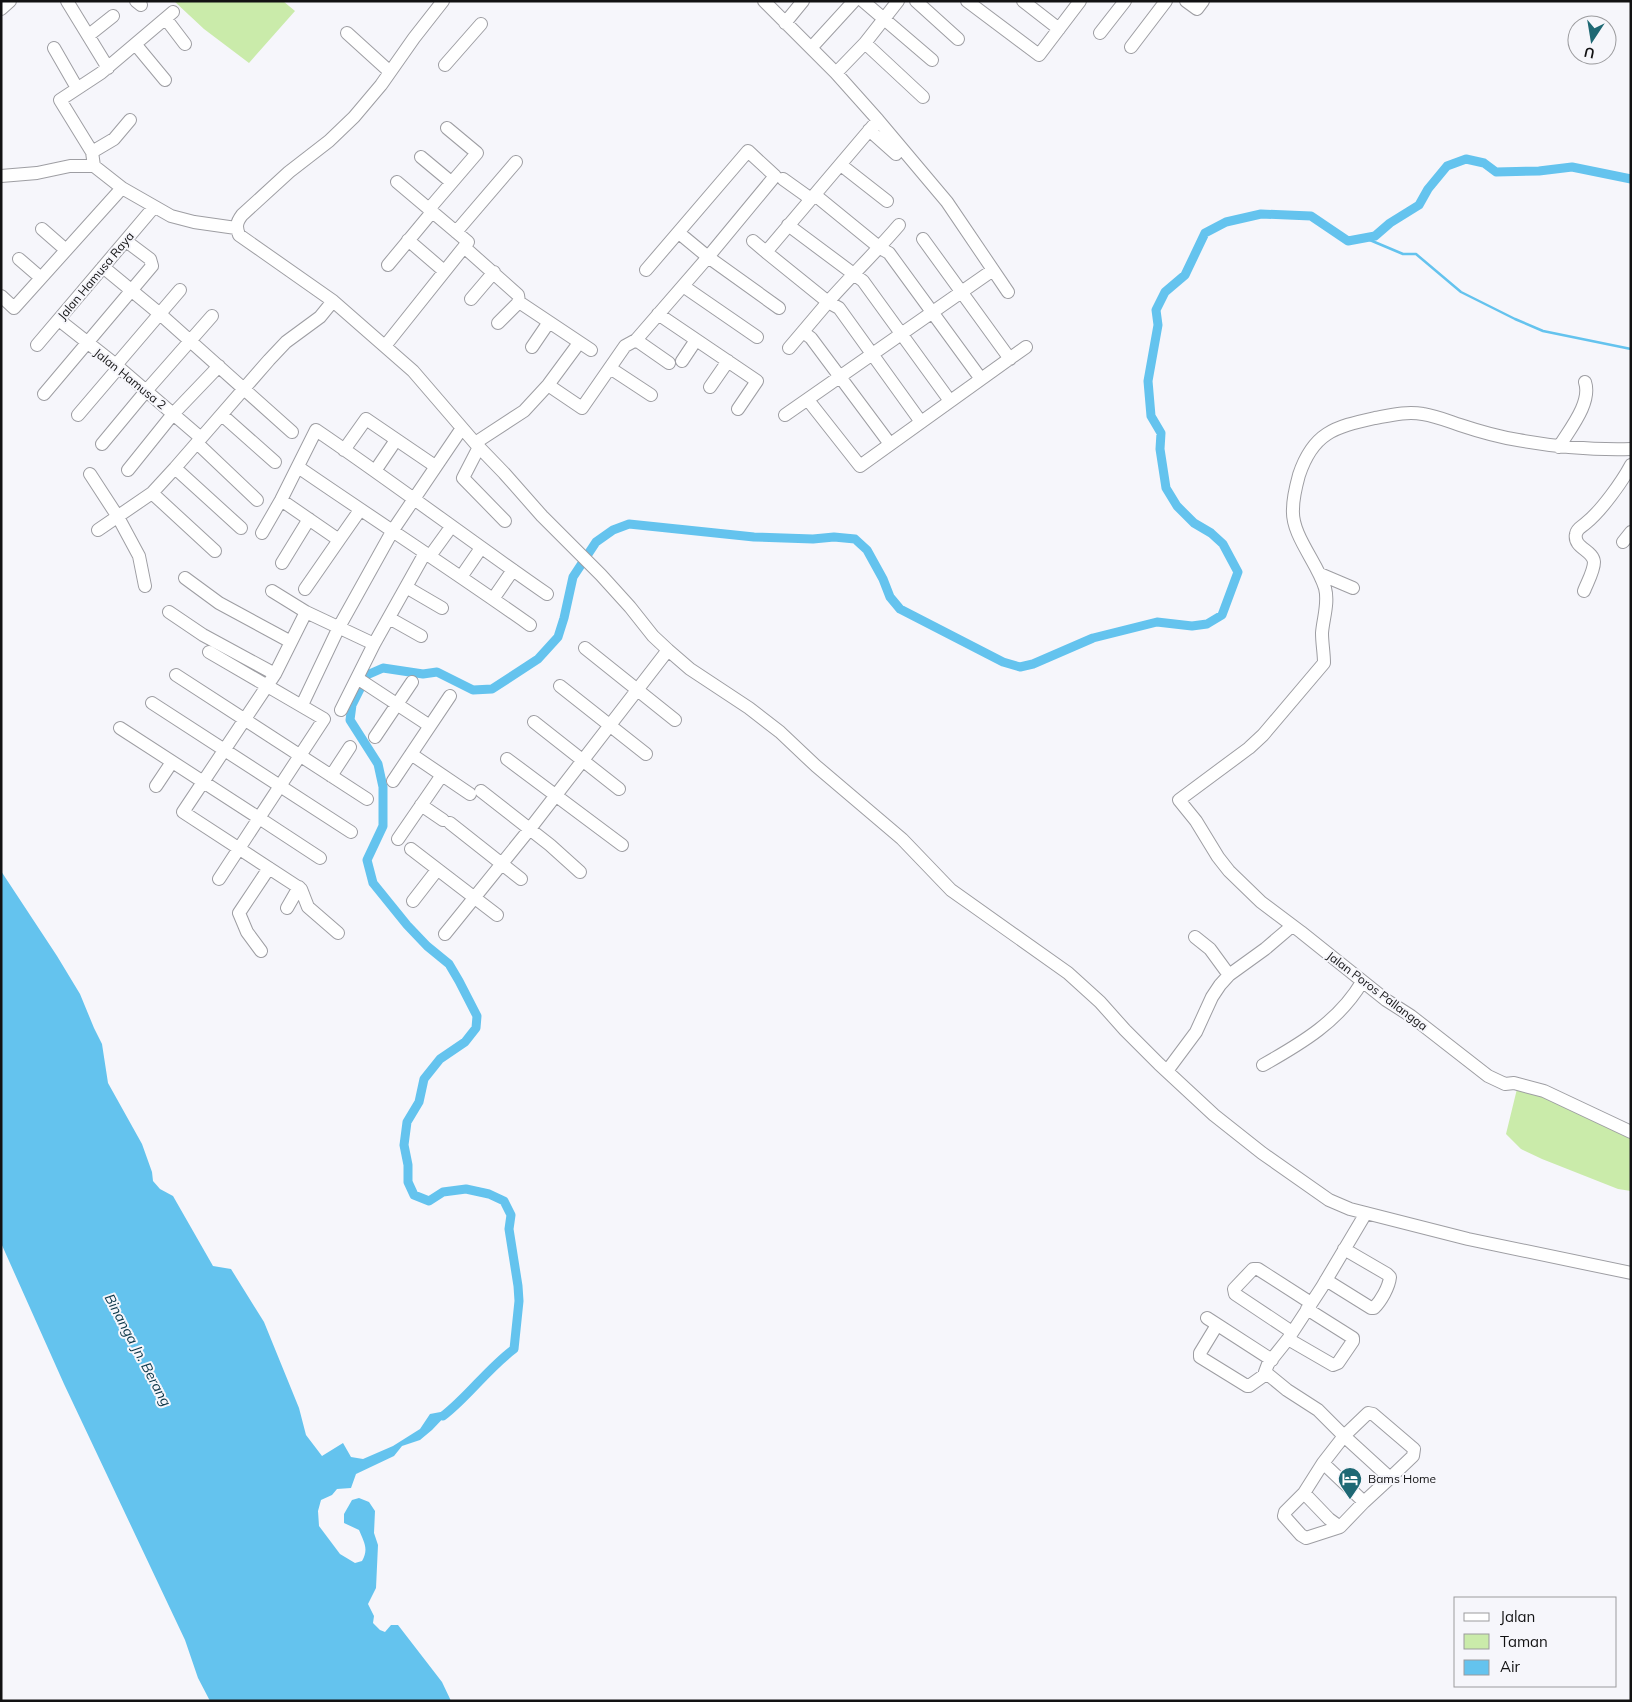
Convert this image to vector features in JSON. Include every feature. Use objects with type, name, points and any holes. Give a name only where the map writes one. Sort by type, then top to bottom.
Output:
[{"type":"street","points":[[1,9],[10,1]]},
{"type":"street","points":[[67,1],[108,68]]},
{"type":"street","points":[[443,1],[354,117],[330,141],[290,172],[238,220],[236,228],[239,235],[246,242],[333,301],[413,371],[477,445],[504,472],[542,516],[591,565],[630,607],[653,636],[668,650],[690,669],[749,708],[780,732],[816,766],[902,839],[951,890],[1068,973],[1100,1002],[1125,1030],[1167,1071],[1221,1121],[1262,1153],[1329,1200],[1350,1210],[1468,1239],[1631,1273]]},
{"type":"street","points":[[764,1],[836,72],[878,120],[946,202],[1008,292]]},
{"type":"street","points":[[785,23],[803,1]]},
{"type":"street","points":[[811,48],[854,1]]},
{"type":"street","points":[[863,1],[932,60]]},
{"type":"street","points":[[836,72],[865,43],[898,1]]},
{"type":"street","points":[[916,1],[958,39]]},
{"type":"street","points":[[968,1],[1039,55],[1079,1]]},
{"type":"street","points":[[1022,1],[1059,29]]},
{"type":"street","points":[[1100,33],[1125,1]]},
{"type":"street","points":[[1131,48],[1166,1]]},
{"type":"street","points":[[1186,1],[1197,9],[1203,1]]},
{"type":"street","points":[[94,166],[92,152],[60,100],[108,68],[169,15],[185,44]]},
{"type":"street","points":[[89,35],[113,16]]},
{"type":"street","points":[[445,66],[481,24]]},
{"type":"street","points":[[347,33],[390,72]]},
{"type":"street","points":[[865,43],[923,97]]},
{"type":"street","points":[[136,45],[165,80]]},
{"type":"street","points":[[54,48],[77,88]]},
{"type":"street","points":[[92,152],[114,139],[130,120]]},
{"type":"street","points":[[766,252],[878,120]]},
{"type":"street","points":[[388,265],[451,182],[476,153],[447,128]]},
{"type":"street","points":[[869,130],[896,154]]},
{"type":"street","points":[[548,385],[582,408],[625,346],[636,340],[708,258],[775,176],[748,151],[646,270]]},
{"type":"street","points":[[421,157],[451,182]]},
{"type":"street","points":[[456,232],[516,162]]},
{"type":"street","points":[[841,165],[887,201]]},
{"type":"street","points":[[1,176],[37,173],[70,166],[94,166],[122,188],[171,216],[194,222],[236,228]]},
{"type":"street","points":[[783,179],[813,197],[889,253],[981,379]]},
{"type":"street","points":[[385,346],[468,242],[397,182]]},
{"type":"street","points":[[1,296],[14,308],[122,188]]},
{"type":"street","name":"Jalan Hamusa Raya","points":[[37,345],[154,207]]},
{"type":"street","points":[[789,348],[852,274],[880,248],[899,225]]},
{"type":"street","points":[[788,226],[863,281],[950,401]]},
{"type":"street","points":[[42,230],[66,250]]},
{"type":"street","points":[[679,233],[708,258],[779,308]]},
{"type":"street","points":[[923,239],[1010,358]]},
{"type":"street","points":[[44,394],[152,266],[150,259],[126,240]]},
{"type":"street","points":[[408,240],[444,271]]},
{"type":"street","points":[[753,241],[828,302],[839,308],[921,422]]},
{"type":"street","points":[[464,247],[518,295],[519,302],[591,350]]},
{"type":"street","points":[[19,259],[41,278]]},
{"type":"street","points":[[103,267],[160,314],[292,432]]},
{"type":"street","points":[[785,415],[993,270]]},
{"type":"street","points":[[471,299],[494,272]]},
{"type":"street","points":[[683,286],[757,337]]},
{"type":"street","points":[[78,415],[180,290]]},
{"type":"street","points":[[98,530],[152,493],[286,342],[320,317],[333,301]]},
{"type":"street","points":[[498,323],[519,302]]},
{"type":"street","points":[[658,314],[758,381],[738,409]]},
{"type":"street","points":[[102,444],[212,316]]},
{"type":"street","name":"Jalan Hamusa 2","points":[[59,320],[173,414],[257,500]]},
{"type":"street","points":[[532,348],[549,322]]},
{"type":"street","points":[[803,332],[811,338],[890,444]]},
{"type":"street","points":[[636,340],[676,362],[696,340]]},
{"type":"street","points":[[506,520],[463,478],[477,445],[524,411],[548,385],[579,343]]},
{"type":"street","points":[[808,400],[860,466],[1026,347]]},
{"type":"street","points":[[710,387],[728,361]]},
{"type":"street","points":[[128,470],[173,414],[219,366]]},
{"type":"street","points":[[610,368],[651,395]]},
{"type":"street","points":[[1559,447],[1584,401],[1585,382]]},
{"type":"street","points":[[1353,588],[1320,574],[1311,560],[1294,522],[1292,511],[1304,459],[1329,432],[1356,422],[1395,414],[1422,414],[1517,440],[1592,450],[1631,449]]},
{"type":"street","points":[[222,415],[275,462]]},
{"type":"street","points":[[344,450],[366,419],[435,466]]},
{"type":"street","points":[[304,701],[339,628],[393,530],[462,428]]},
{"type":"street","points":[[262,533],[282,500],[316,430],[547,594]]},
{"type":"street","points":[[375,471],[396,440]]},
{"type":"street","points":[[1584,591],[1594,564],[1593,558],[1578,544],[1575,536],[1577,531],[1602,506],[1631,465]]},
{"type":"street","points":[[298,467],[360,510],[393,530],[530,626]]},
{"type":"street","points":[[175,468],[241,528]]},
{"type":"street","points":[[90,474],[118,516],[139,556],[146,586]]},
{"type":"street","points":[[152,493],[215,551]]},
{"type":"street","points":[[282,500],[339,540]]},
{"type":"street","points":[[305,589],[360,510]]},
{"type":"street","points":[[282,563],[309,519]]},
{"type":"street","points":[[341,710],[362,680],[374,644],[406,587],[428,554],[452,527]]},
{"type":"street","points":[[461,577],[481,548]]},
{"type":"street","points":[[493,599],[513,570]]},
{"type":"street","name":"Jalan Poros Pallangga","points":[[1320,574],[1326,590],[1322,635],[1324,664],[1254,744],[1180,798],[1179,802],[1196,821],[1218,856],[1238,881],[1261,902],[1362,982],[1411,1016],[1477,1068],[1497,1082],[1504,1084],[1514,1083],[1544,1091],[1631,1132]]},
{"type":"street","points":[[185,578],[219,603],[291,642]]},
{"type":"street","points":[[406,587],[442,608]]},
{"type":"street","points":[[272,591],[306,612],[374,644]]},
{"type":"street","points":[[169,612],[304,701],[324,720],[219,878]]},
{"type":"street","points":[[306,612],[271,680],[184,812],[299,887],[308,907],[338,933]]},
{"type":"street","points":[[389,618],[421,636]]},
{"type":"street","points":[[586,648],[675,720]]},
{"type":"street","points":[[445,934],[529,830],[668,650]]},
{"type":"street","points":[[209,652],[271,680]]},
{"type":"street","points":[[176,675],[367,799]]},
{"type":"street","points":[[362,680],[430,726]]},
{"type":"street","points":[[375,737],[412,682]]},
{"type":"street","points":[[560,686],[646,754]]},
{"type":"street","points":[[393,781],[450,696]]},
{"type":"street","points":[[152,702],[351,832]]},
{"type":"street","points":[[534,722],[619,789]]},
{"type":"street","points":[[120,728],[320,858]]},
{"type":"street","points":[[331,776],[350,747]]},
{"type":"street","points":[[411,754],[442,774],[476,792],[550,845],[580,872]]},
{"type":"street","points":[[508,759],[622,845]]},
{"type":"street","points":[[156,786],[172,762]]},
{"type":"street","points":[[398,840],[442,774]]},
{"type":"street","points":[[421,805],[446,821],[521,879]]},
{"type":"street","points":[[411,849],[496,915]]},
{"type":"street","points":[[261,951],[247,932],[239,913],[269,868]]},
{"type":"street","points":[[413,901],[437,870]]},
{"type":"street","points":[[287,908],[299,887]]},
{"type":"street","points":[[1167,1071],[1196,1032],[1212,997],[1228,975],[1265,950],[1292,926]]},
{"type":"street","points":[[1196,937],[1210,949],[1228,975]]},
{"type":"street","points":[[1263,1065],[1301,1043],[1326,1025],[1348,1002],[1362,982]]},
{"type":"street","points":[[1266,1374],[1266,1368],[1290,1336],[1366,1213]]},
{"type":"street","points":[[1326,1280],[1371,1308],[1377,1305],[1390,1277],[1344,1249]]},
{"type":"street","points":[[1258,1268],[1353,1338],[1353,1341],[1339,1362],[1333,1365],[1290,1336],[1235,1294],[1234,1289],[1253,1269],[1258,1268]]},
{"type":"street","points":[[1266,1374],[1247,1386],[1200,1356],[1212,1322],[1272,1360]]},
{"type":"street","points":[[1266,1374],[1318,1410],[1390,1478]]},
{"type":"street","points":[[1371,1413],[1414,1448],[1413,1456],[1364,1502],[1340,1528],[1306,1538],[1284,1516],[1304,1493],[1323,1463],[1344,1436],[1366,1414],[1371,1413]]},
{"type":"street","points":[[1323,1463],[1364,1502]]},
{"type":"street","points":[[1304,1493],[1340,1528]]},
{"type":"green space","points":[[174,1],[283,1],[295,11],[249,63],[204,29]]},
{"type":"green space","points":[[1521,1087],[1631,1134],[1631,1191],[1618,1189],[1521,1149],[1506,1134],[1517,1089]]},
{"type":"water","name":"Binanga Jn. Berang","points":[[1,871],[80,994],[102,1044],[108,1083],[142,1144],[152,1172],[153,1181],[160,1189],[173,1196],[213,1266],[231,1269],[264,1322],[299,1408],[306,1435],[322,1456],[343,1443],[351,1457],[363,1459],[393,1446],[420,1429],[430,1414],[451,1410],[420,1440],[402,1446],[394,1456],[356,1474],[351,1488],[337,1489],[332,1495],[321,1500],[318,1511],[319,1526],[340,1554],[355,1563],[362,1561],[365,1546],[359,1530],[344,1523],[344,1514],[352,1500],[359,1498],[369,1502],[375,1511],[374,1533],[378,1545],[376,1588],[368,1604],[374,1616],[373,1623],[385,1632],[391,1625],[398,1625],[442,1682],[451,1701],[210,1701],[198,1678],[185,1640],[64,1384],[1,1243]]},
{"type":"waterway","points":[[443,1416],[514,1349],[519,1301],[509,1229],[511,1215],[504,1201],[489,1194],[466,1189],[443,1192],[429,1201],[414,1195],[408,1182],[408,1165],[404,1145],[407,1122],[419,1102],[424,1079],[440,1059],[465,1042],[476,1028],[477,1016],[449,964],[427,946],[407,925],[373,883],[367,860],[383,826],[383,787],[378,764],[350,720],[352,705],[367,675],[383,668],[423,674],[437,672],[473,690],[492,689],[538,659],[558,637],[573,577],[596,542],[613,530],[629,524],[754,537],[813,539],[834,537],[855,539],[867,550],[883,579],[890,597],[900,609],[1003,662],[1020,667],[1033,664],[1093,638],[1157,622],[1192,626],[1207,624],[1222,615],[1238,572],[1223,544],[1211,533],[1194,523],[1177,506],[1166,488],[1160,449],[1161,433],[1151,416],[1148,381],[1158,325],[1156,310],[1165,292],[1185,275],[1205,233],[1226,222],[1261,214],[1311,216],[1348,241],[1375,236],[1390,223],[1419,205],[1428,189],[1447,166],[1466,159],[1484,163],[1496,172],[1539,171],[1572,167],[1631,179]]},
{"type":"waterway","points":[[1365,238],[1403,254],[1416,254],[1461,292],[1543,331],[1631,349]]},
{"type":"place","name":"Bams Home","points":[[1350,1500]]}]
